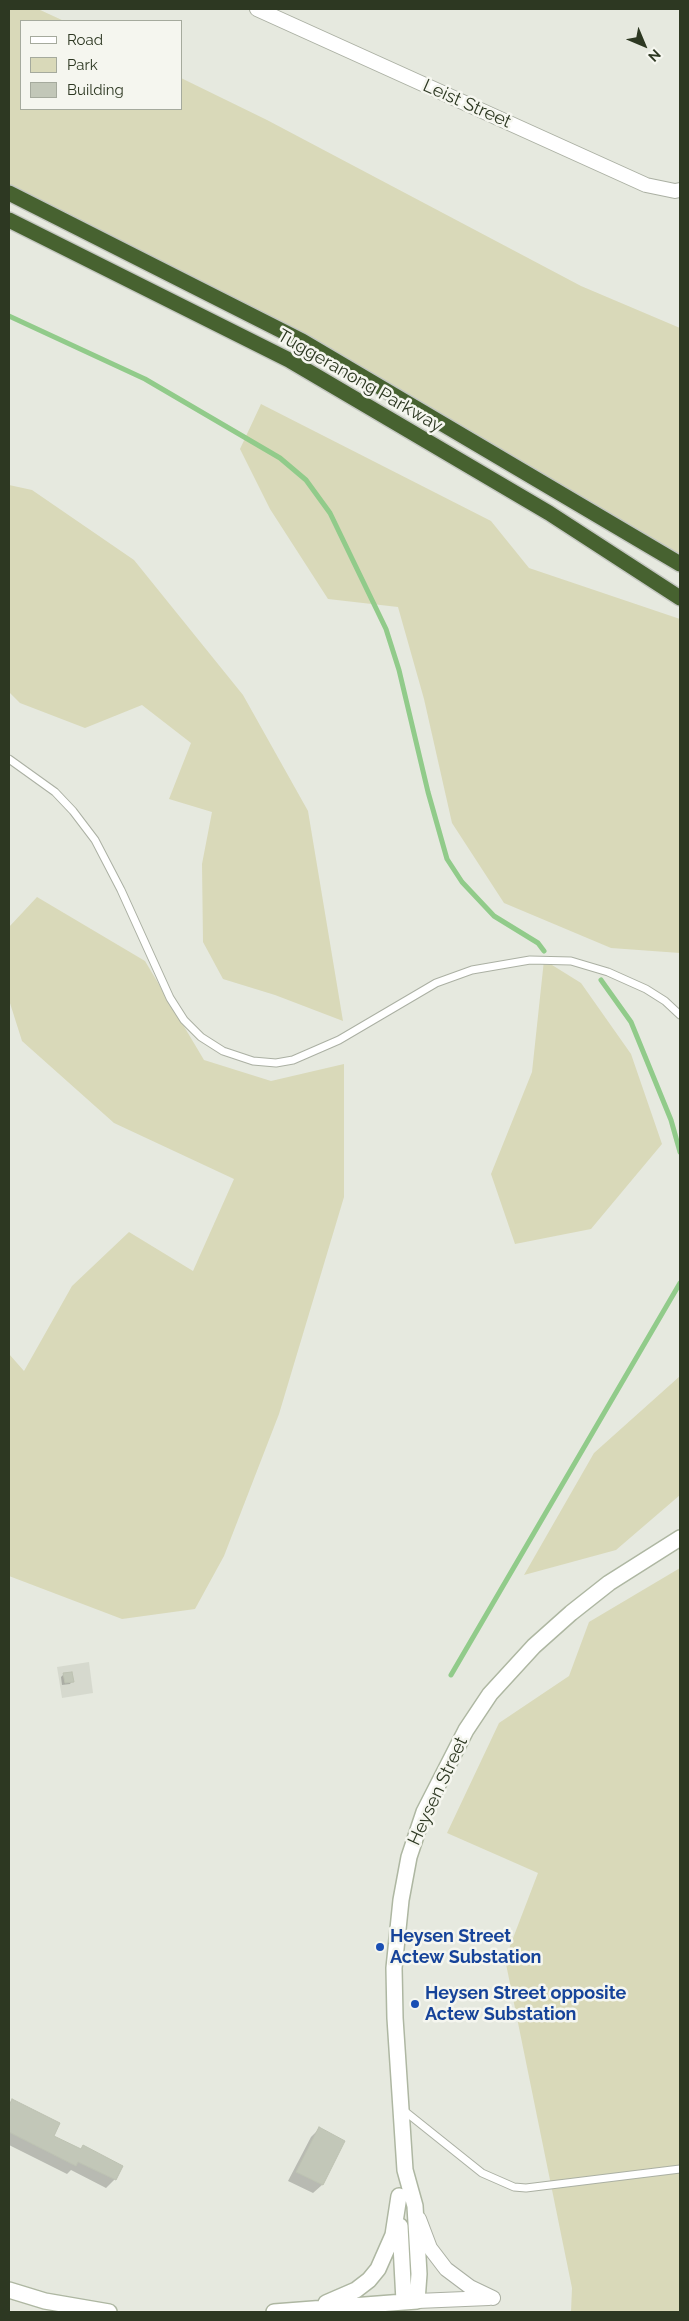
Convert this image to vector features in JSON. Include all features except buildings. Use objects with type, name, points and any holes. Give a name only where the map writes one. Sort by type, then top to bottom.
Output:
[{"type":"highway","name":"Tuggeranong Parkway","points":[[9,193],[302,341],[680,564]]},
{"type":"highway","name":"Tuggeranong Parkway","points":[[9,220],[289,360],[549,513],[680,598]]},
{"type":"main road","name":"Heysen Street","points":[[411,2301],[419,2274],[415,2206],[405,2170],[394,2018],[394,1968],[401,1900],[408,1857],[424,1812],[466,1730],[490,1694],[534,1646],[609,1583],[680,1538]]},
{"type":"main road","name":"Heysen Street","points":[[405,2170],[399,2196],[411,2301]]},
{"type":"main road","points":[[290,2311],[336,2299],[356,2290],[369,2280],[378,2269],[390,2246],[399,2196]]},
{"type":"main road","points":[[9,2290],[45,2301],[109,2312]]},
{"type":"main road","points":[[274,2312],[411,2301]]},
{"type":"street","name":"Leist Street","points":[[256,9],[646,186],[675,191],[680,190]]},
{"type":"street","points":[[411,2301],[494,2298],[470,2287],[446,2269],[426,2239],[415,2206]]},
{"type":"lane","points":[[9,758],[49,787],[74,811],[95,840],[121,890],[170,998],[184,1020],[201,1037],[223,1051],[254,1061],[276,1062],[293,1060],[339,1040],[436,984],[472,970],[530,960],[570,961],[608,972],[646,989],[680,1015]]},
{"type":"lane","points":[[402,2109],[482,2173],[514,2186],[526,2188],[680,2168]]},
{"type":"shaded area","points":[[89,1662],[93,1693],[62,1698],[57,1667]]},
{"type":"green space","points":[[9,9],[38,9],[62,20],[20,20],[20,110],[182,110],[182,78],[267,120],[581,286],[680,328],[680,567],[345,359],[9,196]]},
{"type":"green space","points":[[261,404],[491,521],[529,568],[680,619],[680,953],[611,948],[504,903],[452,823],[424,699],[398,607],[328,599],[270,509],[240,449]]},
{"type":"green space","points":[[9,485],[32,490],[134,560],[243,695],[308,811],[343,1021],[275,995],[223,979],[203,942],[202,864],[212,812],[169,799],[191,743],[142,705],[85,728],[20,703],[9,692]]},
{"type":"green space","points":[[37,897],[145,961],[204,1060],[271,1081],[344,1064],[344,1197],[279,1414],[224,1556],[195,1609],[122,1619],[9,1576],[9,1354],[24,1371],[72,1286],[129,1232],[193,1271],[234,1179],[114,1123],[22,1041],[9,1000],[9,927]]},
{"type":"green space","points":[[544,960],[581,983],[631,1054],[662,1144],[591,1229],[515,1244],[491,1174],[532,1072]]},
{"type":"green space","points":[[680,1376],[680,1495],[616,1550],[524,1575],[594,1453]]},
{"type":"green space","points":[[680,1568],[680,2312],[571,2312],[572,2288],[505,1959],[538,1873],[447,1833],[499,1723],[569,1676],[589,1622]]},
{"type":"waterway","points":[[9,316],[145,379],[280,458],[306,480],[330,513],[386,629],[399,670],[428,792],[447,859],[462,882],[494,916],[538,943],[544,951]]},
{"type":"waterway","points":[[601,980],[631,1022],[671,1120],[680,1152]]},
{"type":"waterway","points":[[451,1675],[680,1283]]},
{"type":"place","name":"Heysen Street Actew Substation","points":[[380,1947]]},
{"type":"place","name":"Heysen Street opposite Actew Substation","points":[[415,2004]]}]
